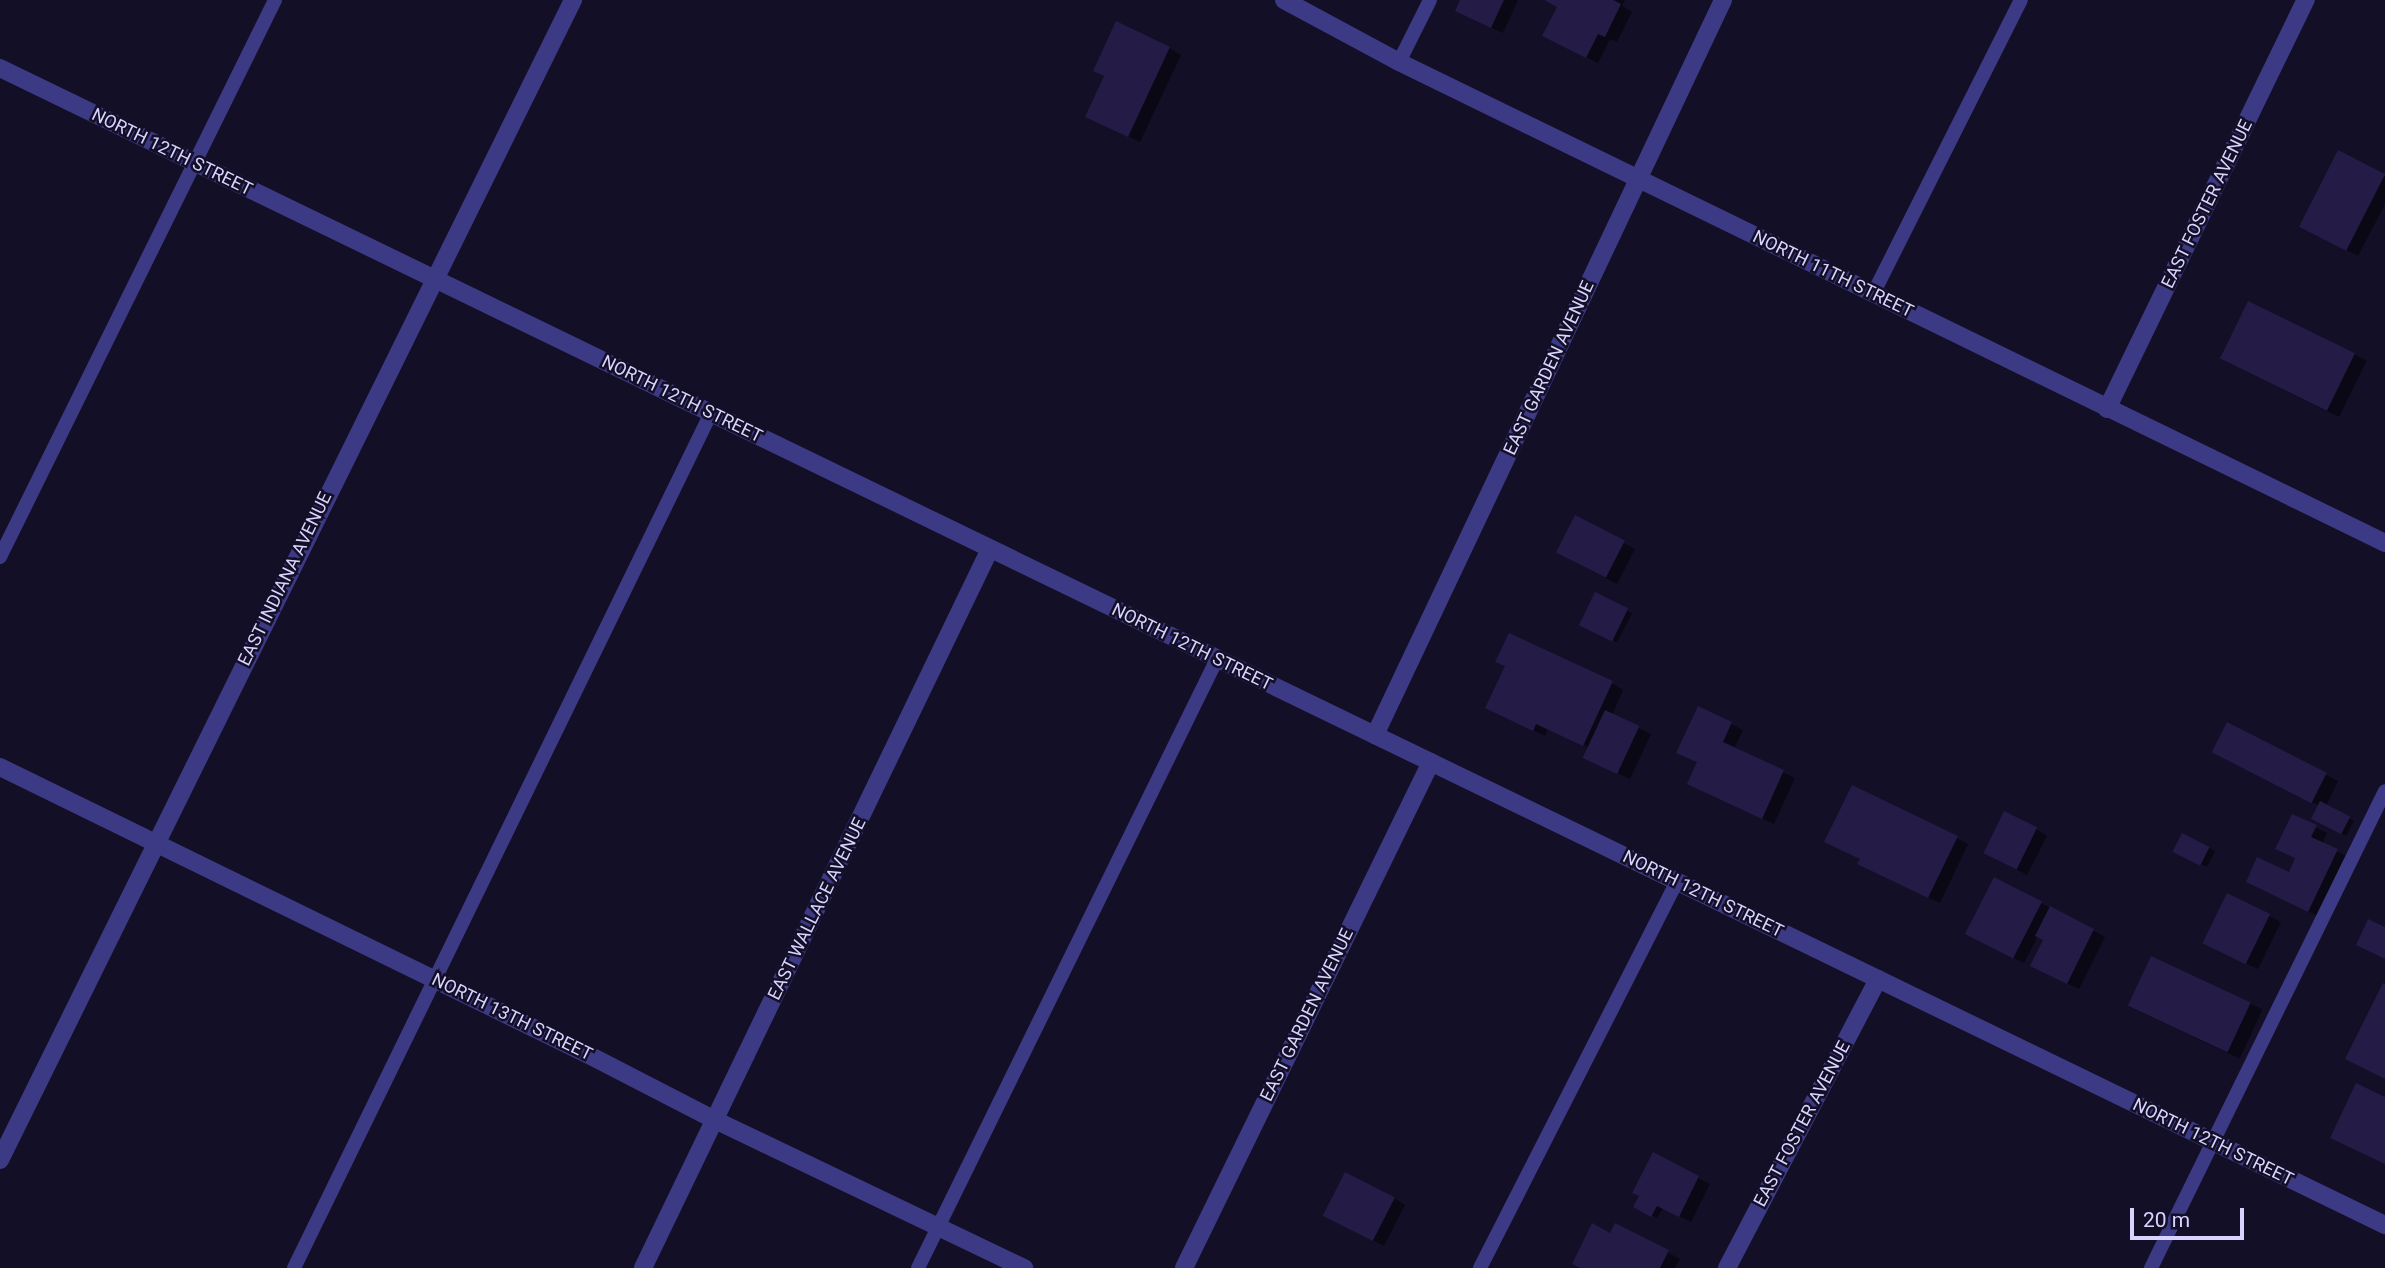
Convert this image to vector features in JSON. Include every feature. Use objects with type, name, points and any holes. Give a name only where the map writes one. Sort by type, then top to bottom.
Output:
[{"type":"street","name":"EAST INDIANA AVENUE","points":[[0,1160],[573,0]]},
{"type":"street","name":"NORTH 11TH STREET","points":[[1284,0],[1399,62],[2385,544]]},
{"type":"street","name":"EAST GARDEN AVENUE","points":[[1375,735],[1723,0]]},
{"type":"street","name":"EAST FOSTER AVENUE","points":[[2107,409],[2306,0]]},
{"type":"street","name":"NORTH 12TH STREET","points":[[0,68],[2385,1225]]},
{"type":"street","name":"EAST WALLACE AVENUE","points":[[643,1268],[990,549]]},
{"type":"street","name":"EAST GARDEN AVENUE","points":[[1184,1268],[1431,762]]},
{"type":"street","name":"NORTH 13TH STREET","points":[[0,767],[435,979],[715,1120],[1024,1268]]},
{"type":"street","name":"EAST FOSTER AVENUE","points":[[1727,1268],[1878,979]]},
{"type":"lane","points":[[0,557],[275,0]]},
{"type":"lane","points":[[1399,62],[1430,0]]},
{"type":"lane","points":[[1873,293],[2021,0]]},
{"type":"lane","points":[[294,1268],[711,413]]},
{"type":"lane","points":[[918,1268],[1217,659]]},
{"type":"lane","points":[[2151,1268],[2385,792]]},
{"type":"lane","points":[[1480,1268],[1677,882]]},
{"type":"building","points":[[1460,0],[1504,0],[1491,28],[1455,11]]},
{"type":"building","points":[[1544,0],[1613,0],[1621,4],[1605,37],[1598,34],[1586,58],[1542,36],[1557,7]]},
{"type":"building","points":[[1116,21],[1170,47],[1128,137],[1085,117],[1104,76],[1093,71]]},
{"type":"building","points":[[2338,150],[2385,174],[2346,251],[2299,227]]},
{"type":"building","points":[[2248,301],[2355,353],[2327,411],[2220,359]]},
{"type":"building","points":[[1575,515],[1625,540],[1606,578],[1556,552]]},
{"type":"building","points":[[1595,592],[1628,608],[1612,641],[1579,625]]},
{"type":"building","points":[[1509,633],[1613,681],[1583,746],[1536,724],[1533,731],[1485,708],[1505,666],[1495,662]]},
{"type":"building","points":[[1698,706],[1732,722],[1723,742],[1784,770],[1762,819],[1687,784],[1697,762],[1676,753]]},
{"type":"building","points":[[1605,710],[1639,726],[1617,774],[1583,758]]},
{"type":"building","points":[[2227,722],[2327,773],[2311,803],[2212,752]]},
{"type":"building","points":[[1852,785],[1958,836],[1928,898],[1857,864],[1860,859],[1824,842]]},
{"type":"building","points":[[2320,801],[2350,816],[2341,834],[2311,819]]},
{"type":"building","points":[[2004,811],[2037,827],[2017,869],[1983,853]]},
{"type":"building","points":[[2292,814],[2317,825],[2311,837],[2338,849],[2308,912],[2246,882],[2257,857],[2289,872],[2295,858],[2275,849]]},
{"type":"building","points":[[2182,833],[2210,847],[2200,866],[2172,852]]},
{"type":"building","points":[[1994,877],[2042,902],[2013,959],[1965,934]]},
{"type":"building","points":[[2227,893],[2270,914],[2246,964],[2202,943]]},
{"type":"building","points":[[2050,906],[2094,929],[2067,984],[2030,966],[2043,940],[2035,936]]},
{"type":"building","points":[[2368,919],[2385,927],[2385,959],[2356,945]]},
{"type":"building","points":[[2151,956],[2251,1002],[2227,1052],[2128,1006]]},
{"type":"building","points":[[2383,983],[2385,984],[2385,1079],[2345,1059]]},
{"type":"building","points":[[2356,1083],[2385,1097],[2385,1164],[2330,1138]]},
{"type":"building","points":[[1653,1152],[1699,1176],[1679,1217],[1657,1206],[1651,1217],[1633,1207],[1639,1196],[1632,1193]]},
{"type":"building","points":[[1345,1172],[1395,1197],[1373,1241],[1323,1216]]},
{"type":"building","points":[[1592,1223],[1610,1233],[1615,1223],[1669,1250],[1660,1268],[1580,1268],[1572,1264]]}]
